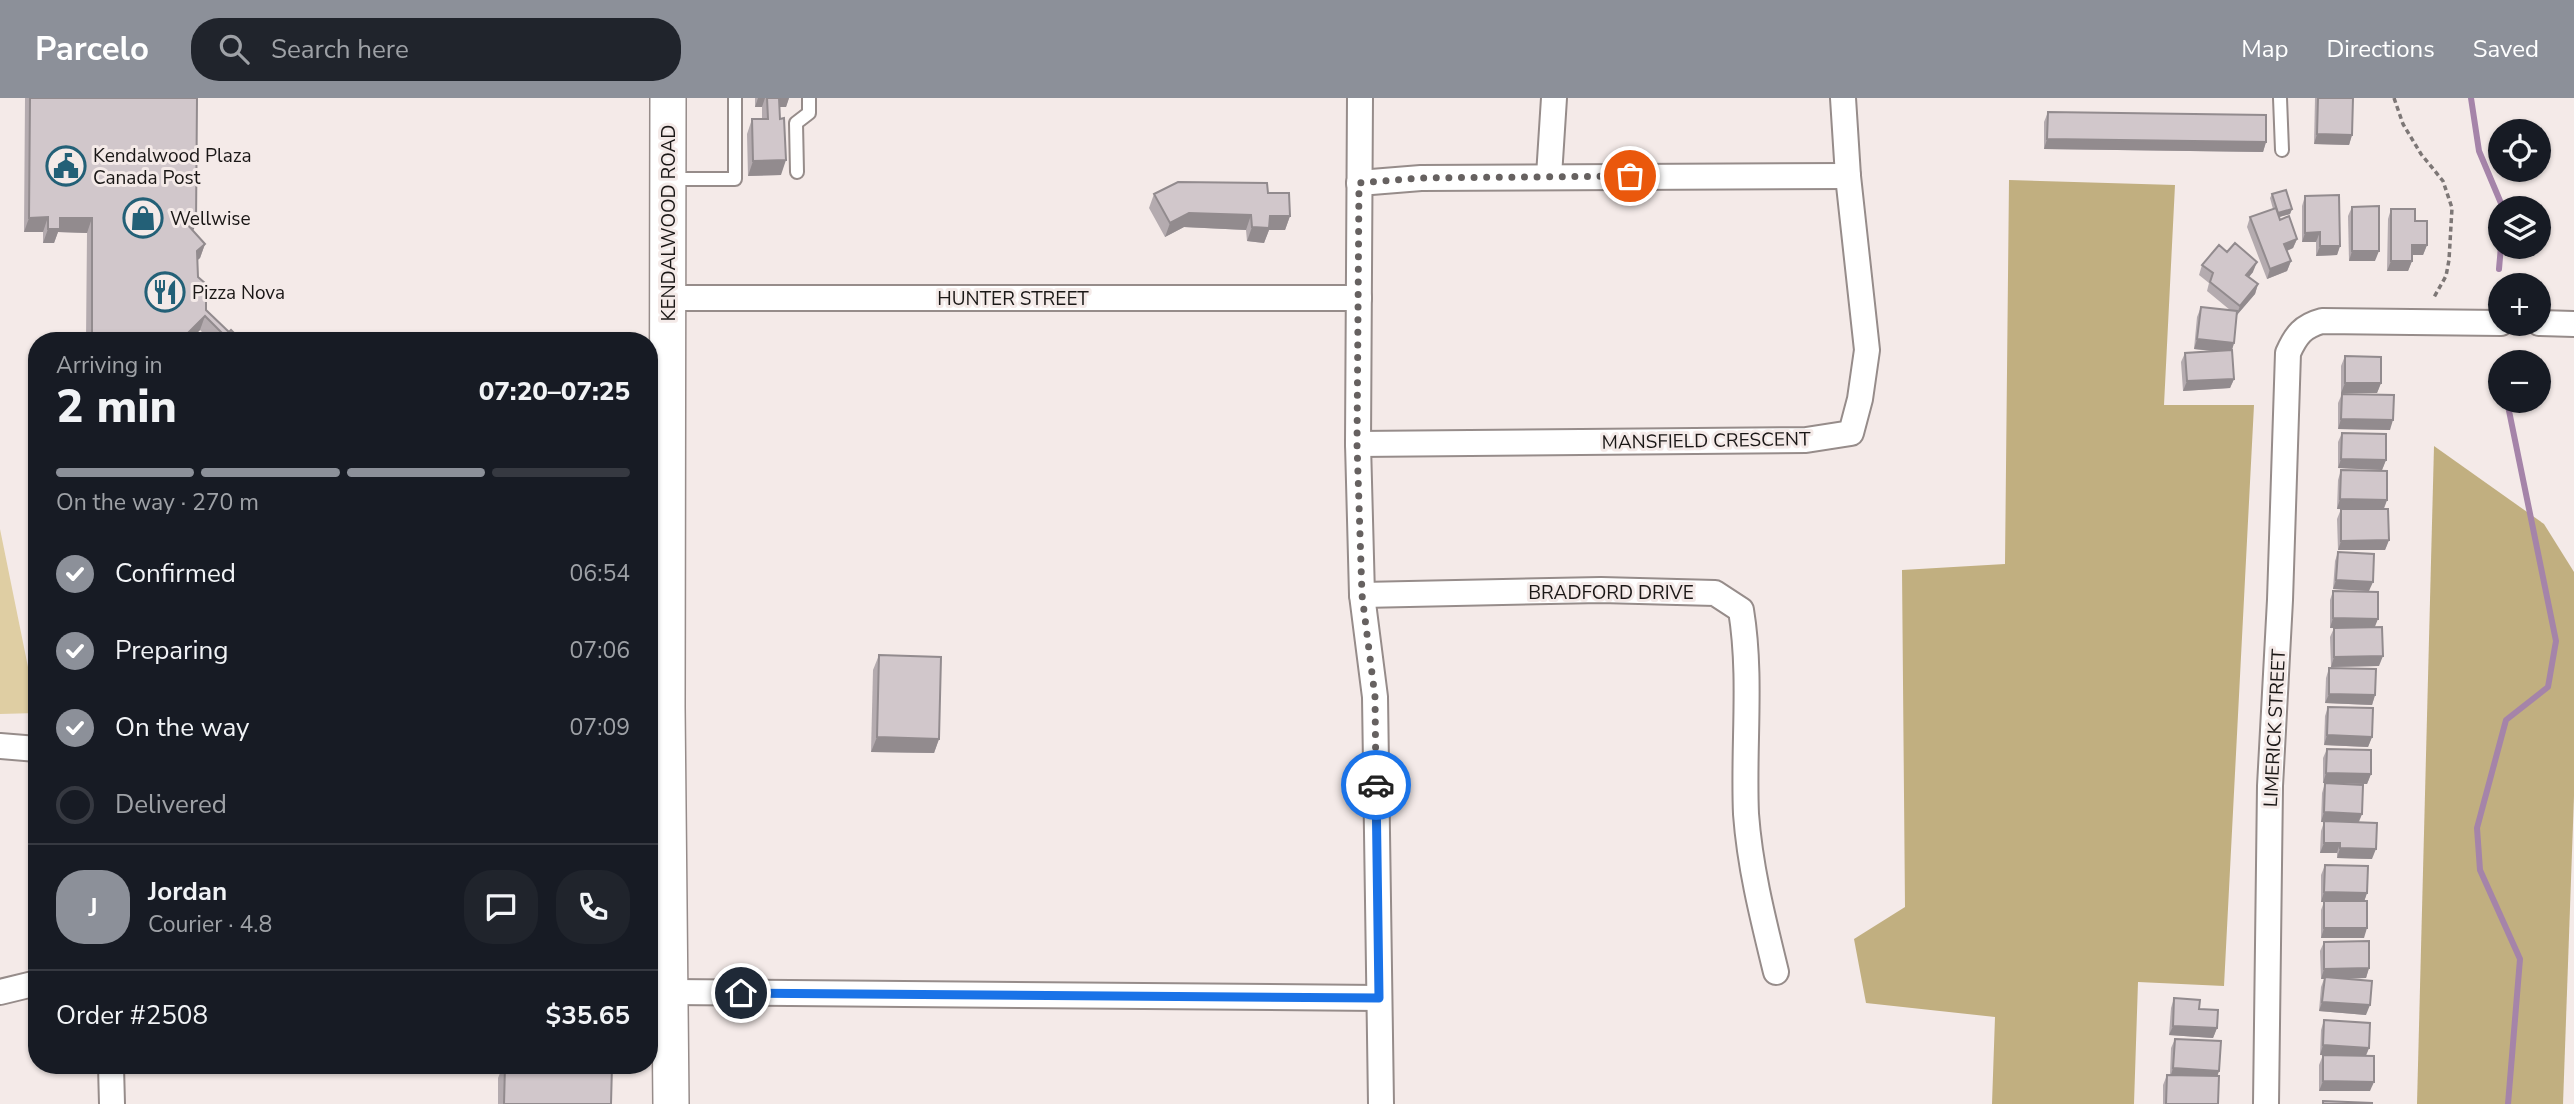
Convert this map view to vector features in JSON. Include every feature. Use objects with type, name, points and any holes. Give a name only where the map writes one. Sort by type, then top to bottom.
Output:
[{"type":"street","name":"KENDALWOOD ROAD","points":[[668,98],[668,298],[658,753],[671,992],[671,1104]]},
{"type":"street","points":[[1360,98],[1357,444],[1362,595],[1375,697],[1381,1104]]},
{"type":"street","points":[[1549,176],[1553,98]]},
{"type":"street","points":[[1359,183],[1420,178],[1549,176],[1848,176],[1843,98]]},
{"type":"street","name":"MANSFIELD CRESCENT","points":[[1357,444],[1806,440],[1851,433],[1860,399],[1867,350],[1848,176]]},
{"type":"street","name":"HUNTER STREET","points":[[668,298],[1359,298]]},
{"type":"street","name":"LIMERICK STREET","points":[[2266,1104],[2270,786],[2280,600],[2288,352],[2295,337],[2306,326],[2322,321],[2420,322]]},
{"type":"street","points":[[2420,322],[2488,323]]},
{"type":"street","points":[[2551,323],[2574,324]]},
{"type":"street","name":"BRADFORD DRIVE","points":[[1362,595],[1601,590],[1715,593],[1741,610],[1747,646],[1745,746],[1749,859],[1776,972]]},
{"type":"street","points":[[0,746],[28,748]]},
{"type":"street","points":[[0,992],[28,985]]},
{"type":"street","points":[[671,992],[1379,998]]},
{"type":"street","points":[[111,1074],[111,1104]]},
{"type":"lane","points":[[667,179],[735,179],[736,98]]},
{"type":"lane","points":[[797,172],[796,123],[809,113],[809,98]]},
{"type":"lane","points":[[2280,98],[2281,150]]},
{"type":"path","points":[[2395,98],[2403,124],[2421,154],[2443,181],[2452,208],[2446,276],[2420,322]]},
{"type":"shaded area","points":[[2009,180],[2175,185],[2164,405],[2254,405],[2224,986],[2138,982],[2134,1104],[1992,1104],[1995,1017],[1866,1003],[1854,939],[1905,907],[1902,570],[2005,564]]},
{"type":"shaded area","points":[[2434,446],[2544,524],[2574,572],[2574,796],[2563,1104],[2417,1104]]},
{"type":"shaded area","points":[[0,529],[28,667],[28,713],[0,714]]},
{"type":"building","points":[[30,98],[197,98],[196,224],[186,223],[205,244],[197,251],[198,277],[206,284],[206,310],[229,332],[221,332],[205,316],[189,332],[92,332],[92,218],[60,218],[60,229],[48,229],[48,217],[29,218]]},
{"type":"building","points":[[767,98],[779,98],[780,119],[784,118],[786,160],[753,161],[752,119],[768,119]]},
{"type":"building","points":[[2318,98],[2353,98],[2352,135],[2317,134]]},
{"type":"building","points":[[2048,112],[2266,115],[2266,142],[2047,139]]},
{"type":"building","points":[[1178,182],[1267,183],[1268,193],[1289,193],[1290,216],[1270,216],[1269,228],[1252,227],[1251,215],[1189,213],[1170,223],[1154,194]]},
{"type":"building","points":[[2286,190],[2292,209],[2278,213],[2272,194]]},
{"type":"building","points":[[2339,195],[2340,246],[2320,246],[2320,232],[2305,233],[2305,196]]},
{"type":"building","points":[[2379,206],[2379,251],[2352,251],[2352,207]]},
{"type":"building","points":[[2276,208],[2280,220],[2289,216],[2297,239],[2284,244],[2291,261],[2270,269],[2250,217]]},
{"type":"building","points":[[2391,209],[2415,209],[2415,221],[2427,221],[2427,245],[2412,245],[2412,261],[2391,261]]},
{"type":"building","points":[[2235,243],[2257,262],[2246,275],[2258,284],[2240,306],[2210,282],[2213,273],[2202,265],[2219,245],[2227,252]]},
{"type":"building","points":[[2201,307],[2237,311],[2234,343],[2197,339]]},
{"type":"building","points":[[2232,350],[2234,379],[2187,381],[2185,353]]},
{"type":"building","points":[[2345,356],[2381,357],[2381,383],[2345,383]]},
{"type":"building","points":[[2342,394],[2394,395],[2393,420],[2341,419]]},
{"type":"building","points":[[2342,433],[2386,434],[2386,460],[2341,459]]},
{"type":"building","points":[[2341,470],[2387,471],[2387,500],[2340,499]]},
{"type":"building","points":[[2341,509],[2388,509],[2389,540],[2341,541]]},
{"type":"building","points":[[2338,552],[2374,554],[2373,582],[2336,580]]},
{"type":"building","points":[[2333,591],[2378,592],[2378,619],[2333,618]]},
{"type":"building","points":[[2382,627],[2383,656],[2334,657],[2334,628]]},
{"type":"building","points":[[879,655],[941,657],[939,739],[877,737]]},
{"type":"building","points":[[2329,668],[2376,669],[2375,695],[2329,694]]},
{"type":"building","points":[[2328,707],[2373,708],[2372,737],[2327,735]]},
{"type":"building","points":[[2327,749],[2371,750],[2371,774],[2326,773]]},
{"type":"building","points":[[2325,783],[2363,785],[2362,814],[2324,812]]},
{"type":"building","points":[[2324,821],[2377,823],[2376,849],[2340,848],[2340,843],[2324,843]]},
{"type":"building","points":[[2325,865],[2368,866],[2367,893],[2324,892]]},
{"type":"building","points":[[2324,901],[2367,901],[2367,928],[2324,928]]},
{"type":"building","points":[[2369,941],[2369,968],[2324,969],[2324,942]]},
{"type":"building","points":[[2325,977],[2372,981],[2370,1005],[2322,1002]]},
{"type":"building","points":[[2174,998],[2200,1000],[2199,1009],[2218,1010],[2217,1028],[2173,1026]]},
{"type":"building","points":[[2324,1020],[2370,1023],[2369,1048],[2323,1045]]},
{"type":"building","points":[[2175,1039],[2221,1041],[2219,1071],[2173,1068]]},
{"type":"building","points":[[2323,1055],[2374,1056],[2374,1082],[2323,1081]]},
{"type":"building","points":[[505,1074],[612,1074],[611,1104],[504,1104]]},
{"type":"building","points":[[2167,1075],[2219,1076],[2218,1104],[2166,1104]]},
{"type":"building","points":[[2323,1101],[2372,1103],[2372,1104],[2323,1104]]},
{"type":"waterway","points":[[2471,98],[2479,151],[2498,196]]},
{"type":"waterway","points":[[2499,269],[2500,259]]},
{"type":"waterway","points":[[2508,1104],[2520,959],[2480,870],[2477,828],[2506,720],[2548,687],[2556,641],[2509,413]]},
{"type":"way so far","points":[[1376,785],[1375,697],[1362,595],[1357,444],[1359,183],[1420,178],[1630,176]]},
{"type":"place","name":"Kendalwood Plaza Canada Post","points":[[66,166]]},
{"type":"place","name":"Wellwise","points":[[143,218]]},
{"type":"place","name":"Pizza Nova","points":[[165,292]]},
{"type":"route","points":[[741,993],[1379,998],[1376,785]]}]
